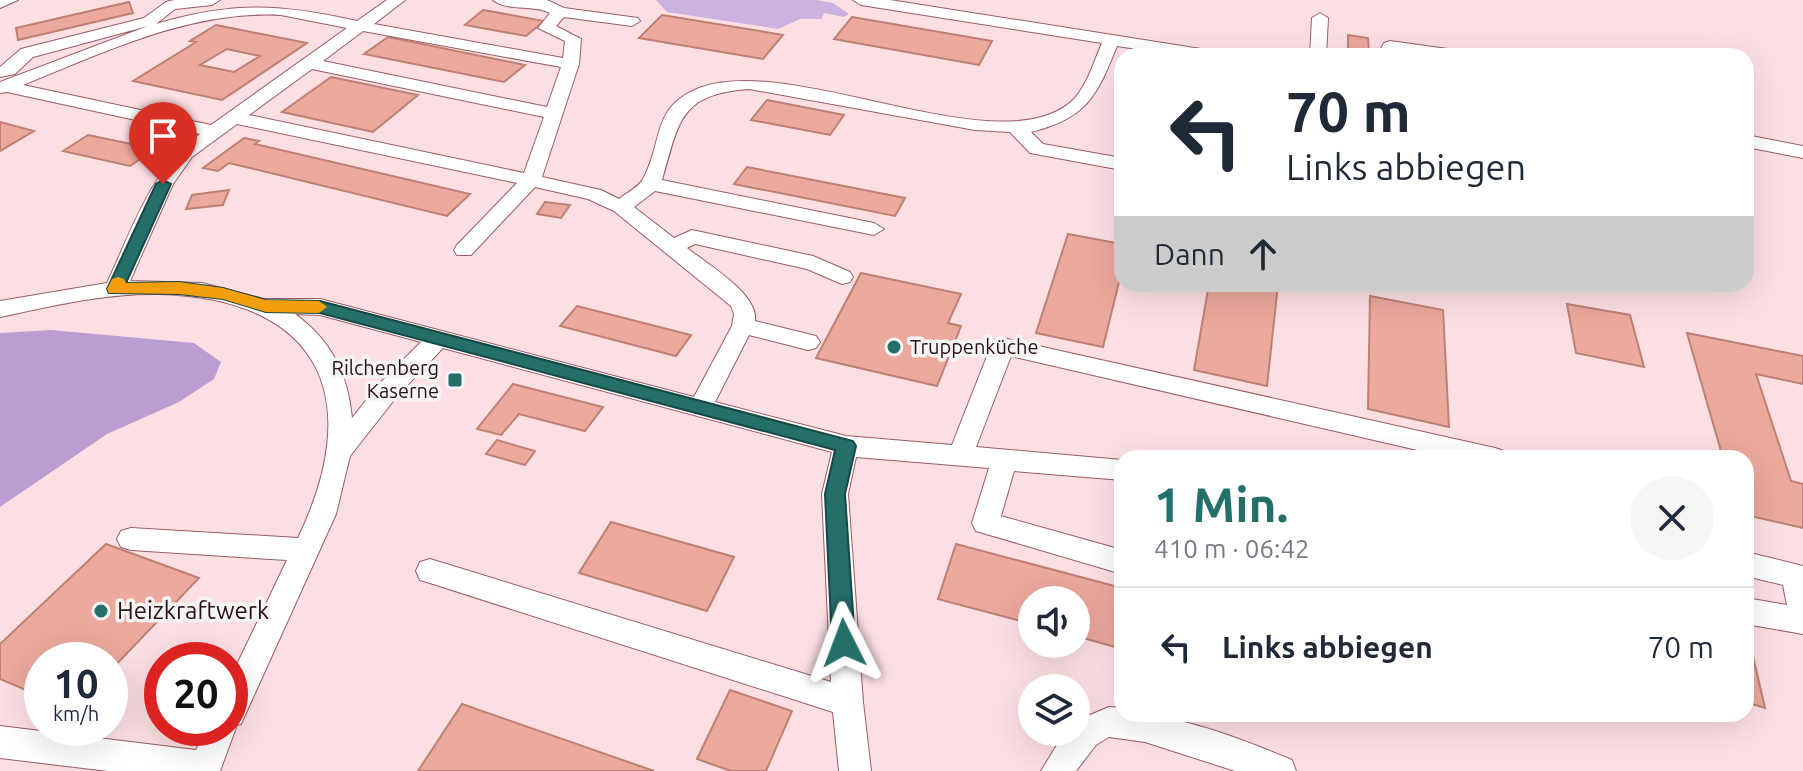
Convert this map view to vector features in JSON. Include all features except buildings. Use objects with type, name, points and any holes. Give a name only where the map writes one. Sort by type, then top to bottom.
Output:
[{"type":"street","points":[[0,3],[10,0]]},
{"type":"street","points":[[3,79],[29,77],[153,26],[171,5],[212,0]]},
{"type":"street","points":[[115,289],[163,184],[185,153],[397,0]]},
{"type":"street","points":[[501,0],[547,5],[560,12],[632,21]]},
{"type":"street","points":[[861,0],[1162,48]]},
{"type":"street","points":[[3,79],[27,53],[272,5],[360,26],[571,64]]},
{"type":"street","points":[[464,250],[531,180],[571,64],[573,39],[546,28],[560,12]]},
{"type":"street","points":[[1318,48],[1320,18]]},
{"type":"street","points":[[621,207],[651,184],[671,118],[678,109],[701,94],[732,85],[749,84],[975,125],[1031,127],[1060,118],[1080,103],[1091,89],[1111,40]]},
{"type":"street","points":[[308,63],[553,114]]},
{"type":"street","points":[[3,79],[212,131]]},
{"type":"street","points":[[232,117],[594,194],[621,207],[741,302],[745,314],[743,326],[700,408]]},
{"type":"street","points":[[1016,127],[1037,149],[1114,163]]},
{"type":"street","points":[[1754,143],[1803,152]]},
{"type":"street","points":[[651,184],[874,229]]},
{"type":"street","points":[[673,247],[692,237],[813,263],[842,277]]},
{"type":"street","points":[[0,309],[115,289],[156,287],[206,291],[266,306],[320,307],[846,446],[1114,469]]},
{"type":"street","points":[[248,674],[306,550],[334,480],[343,422],[329,361],[299,327],[266,306]]},
{"type":"street","points":[[743,326],[808,342]]},
{"type":"street","points":[[338,454],[381,398],[439,338]]},
{"type":"street","points":[[961,454],[1003,346],[1460,450]]},
{"type":"street","points":[[846,446],[835,494],[847,702],[855,771]]},
{"type":"street","points":[[1005,458],[986,523],[1114,560]]},
{"type":"street","points":[[131,539],[306,550]]},
{"type":"street","points":[[1754,566],[1799,577],[1803,614]]},
{"type":"street","points":[[430,571],[847,702]]},
{"type":"street","points":[[1754,612],[1803,621]]},
{"type":"street","points":[[1057,771],[1085,733],[1107,722],[1133,724],[1280,771]]},
{"type":"street","points":[[0,742],[204,769],[215,746]]},
{"type":"shaded area","points":[[656,0],[816,0],[833,3],[849,14],[844,17],[824,13],[822,19],[800,19],[778,29],[667,12]]},
{"type":"shaded area","points":[[51,330],[194,343],[221,362],[214,379],[179,402],[107,434],[0,507],[0,333]]},
{"type":"slow traffic","points":[[118,283],[115,289],[179,288],[223,294],[266,306],[319,307]]},
{"type":"place","name":"Truppenküche","points":[[894,347]]},
{"type":"place","name":"Rilchenberg Kaserne","points":[[455,380]]},
{"type":"place","name":"Heizkraftwerk","points":[[101,611]]},
{"type":"route","points":[[163,184],[115,289],[179,288],[223,294],[266,306],[320,307],[846,446],[835,494],[844,643]]}]
